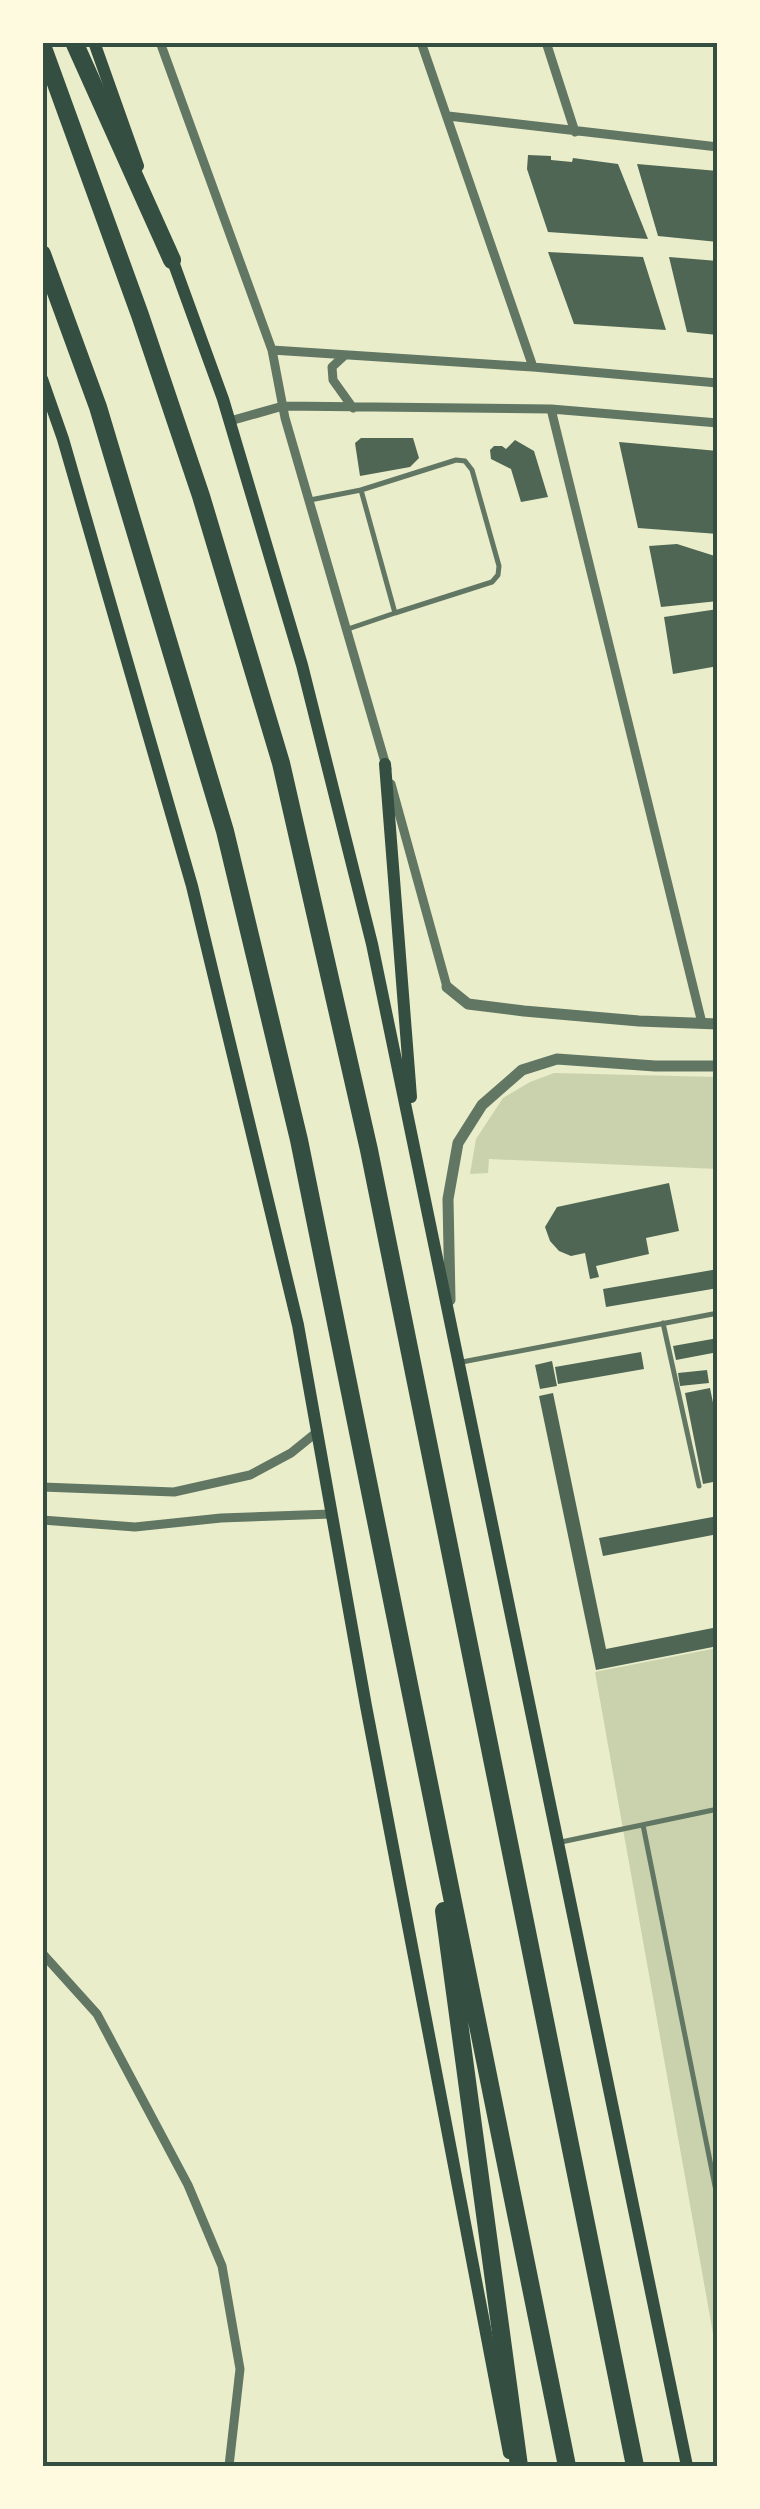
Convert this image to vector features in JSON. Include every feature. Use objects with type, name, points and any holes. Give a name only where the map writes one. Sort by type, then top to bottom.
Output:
[{"type":"highway","points":[[74,42],[172,260]]},
{"type":"highway","points":[[42,45],[201,496],[281,763],[369,1150],[635,2466]]},
{"type":"highway","points":[[42,254],[98,407],[225,832],[299,1140],[567,2466]]},
{"type":"highway","points":[[422,1742],[516,2466]]},
{"type":"main road","points":[[94,42],[230,421],[302,665],[372,944],[686,2466]]},
{"type":"main road","points":[[42,379],[63,438],[192,886],[298,1325],[369,1724],[516,2466]]},
{"type":"main road","points":[[385,764],[414,1150]]},
{"type":"street","points":[[160,42],[272,350],[283,406],[447,987],[468,1004],[718,1024]]},
{"type":"street","points":[[420,42],[534,367]]},
{"type":"street","points":[[546,42],[575,132]]},
{"type":"street","points":[[448,116],[718,148]]},
{"type":"street","points":[[272,350],[718,383]]},
{"type":"street","points":[[344,355],[332,368],[333,380],[352,408]]},
{"type":"street","points":[[230,421],[283,406],[551,408],[718,423]]},
{"type":"street","points":[[551,408],[702,1023]]},
{"type":"street","points":[[450,1320],[448,1199],[458,1143],[482,1105],[522,1070],[556,1059],[718,1066]]},
{"type":"street","points":[[42,1487],[174,1492],[250,1476],[291,1453],[317,1432]]},
{"type":"street","points":[[42,1520],[134,1527],[221,1518],[331,1514]]},
{"type":"street","points":[[42,1953],[98,2014],[188,2184],[222,2266],[240,2369],[229,2466]]},
{"type":"lane","points":[[310,500],[360,490],[456,460],[465,462],[472,470],[498,575],[492,582],[348,629]]},
{"type":"lane","points":[[360,490],[395,614]]},
{"type":"lane","points":[[459,1363],[718,1313]]},
{"type":"lane","points":[[663,1323],[699,1486]]},
{"type":"lane","points":[[558,1842],[718,1809]]},
{"type":"lane","points":[[643,1825],[718,2201]]},
{"type":"green space","points":[[554,1073],[717,1077],[717,1169],[489,1159],[488,1173],[470,1174],[476,1139],[503,1098]]},
{"type":"green space","points":[[717,1648],[717,2356],[595,1672]]},
{"type":"building","points":[[528,155],[618,164],[648,239],[548,232],[527,169]]},
{"type":"building","points":[[637,164],[718,171],[718,242],[658,236]]},
{"type":"building","points":[[548,252],[643,257],[666,330],[574,324]]},
{"type":"building","points":[[669,257],[718,261],[718,335],[687,332]]},
{"type":"building","points":[[361,438],[413,438],[419,458],[410,467],[360,476],[355,443]]},
{"type":"building","points":[[515,440],[534,451],[548,497],[521,502],[511,469],[491,459],[494,446],[506,449]]},
{"type":"building","points":[[619,442],[718,451],[718,534],[638,528]]},
{"type":"building","points":[[677,544],[718,557],[718,601],[661,607],[649,546]]},
{"type":"building","points":[[718,609],[718,666],[673,674],[664,617]]},
{"type":"building","points":[[669,1183],[679,1231],[646,1238],[649,1254],[596,1266],[599,1277],[590,1279],[585,1253],[571,1256],[550,1241],[545,1227],[557,1207]]},
{"type":"building","points":[[718,1269],[718,1288],[606,1307],[603,1289]]},
{"type":"building","points":[[718,1338],[718,1352],[676,1360],[673,1346]]},
{"type":"building","points":[[641,1352],[644,1369],[558,1384],[555,1367]]},
{"type":"building","points":[[552,1361],[557,1386],[540,1389],[535,1365]]},
{"type":"building","points":[[707,1370],[709,1383],[680,1386],[678,1373]]},
{"type":"building","points":[[710,1388],[718,1427],[718,1481],[703,1484],[685,1393]]},
{"type":"building","points":[[553,1393],[606,1649],[718,1627],[718,1646],[596,1670],[539,1396]]},
{"type":"building","points":[[718,1516],[718,1534],[603,1556],[599,1538]]}]
